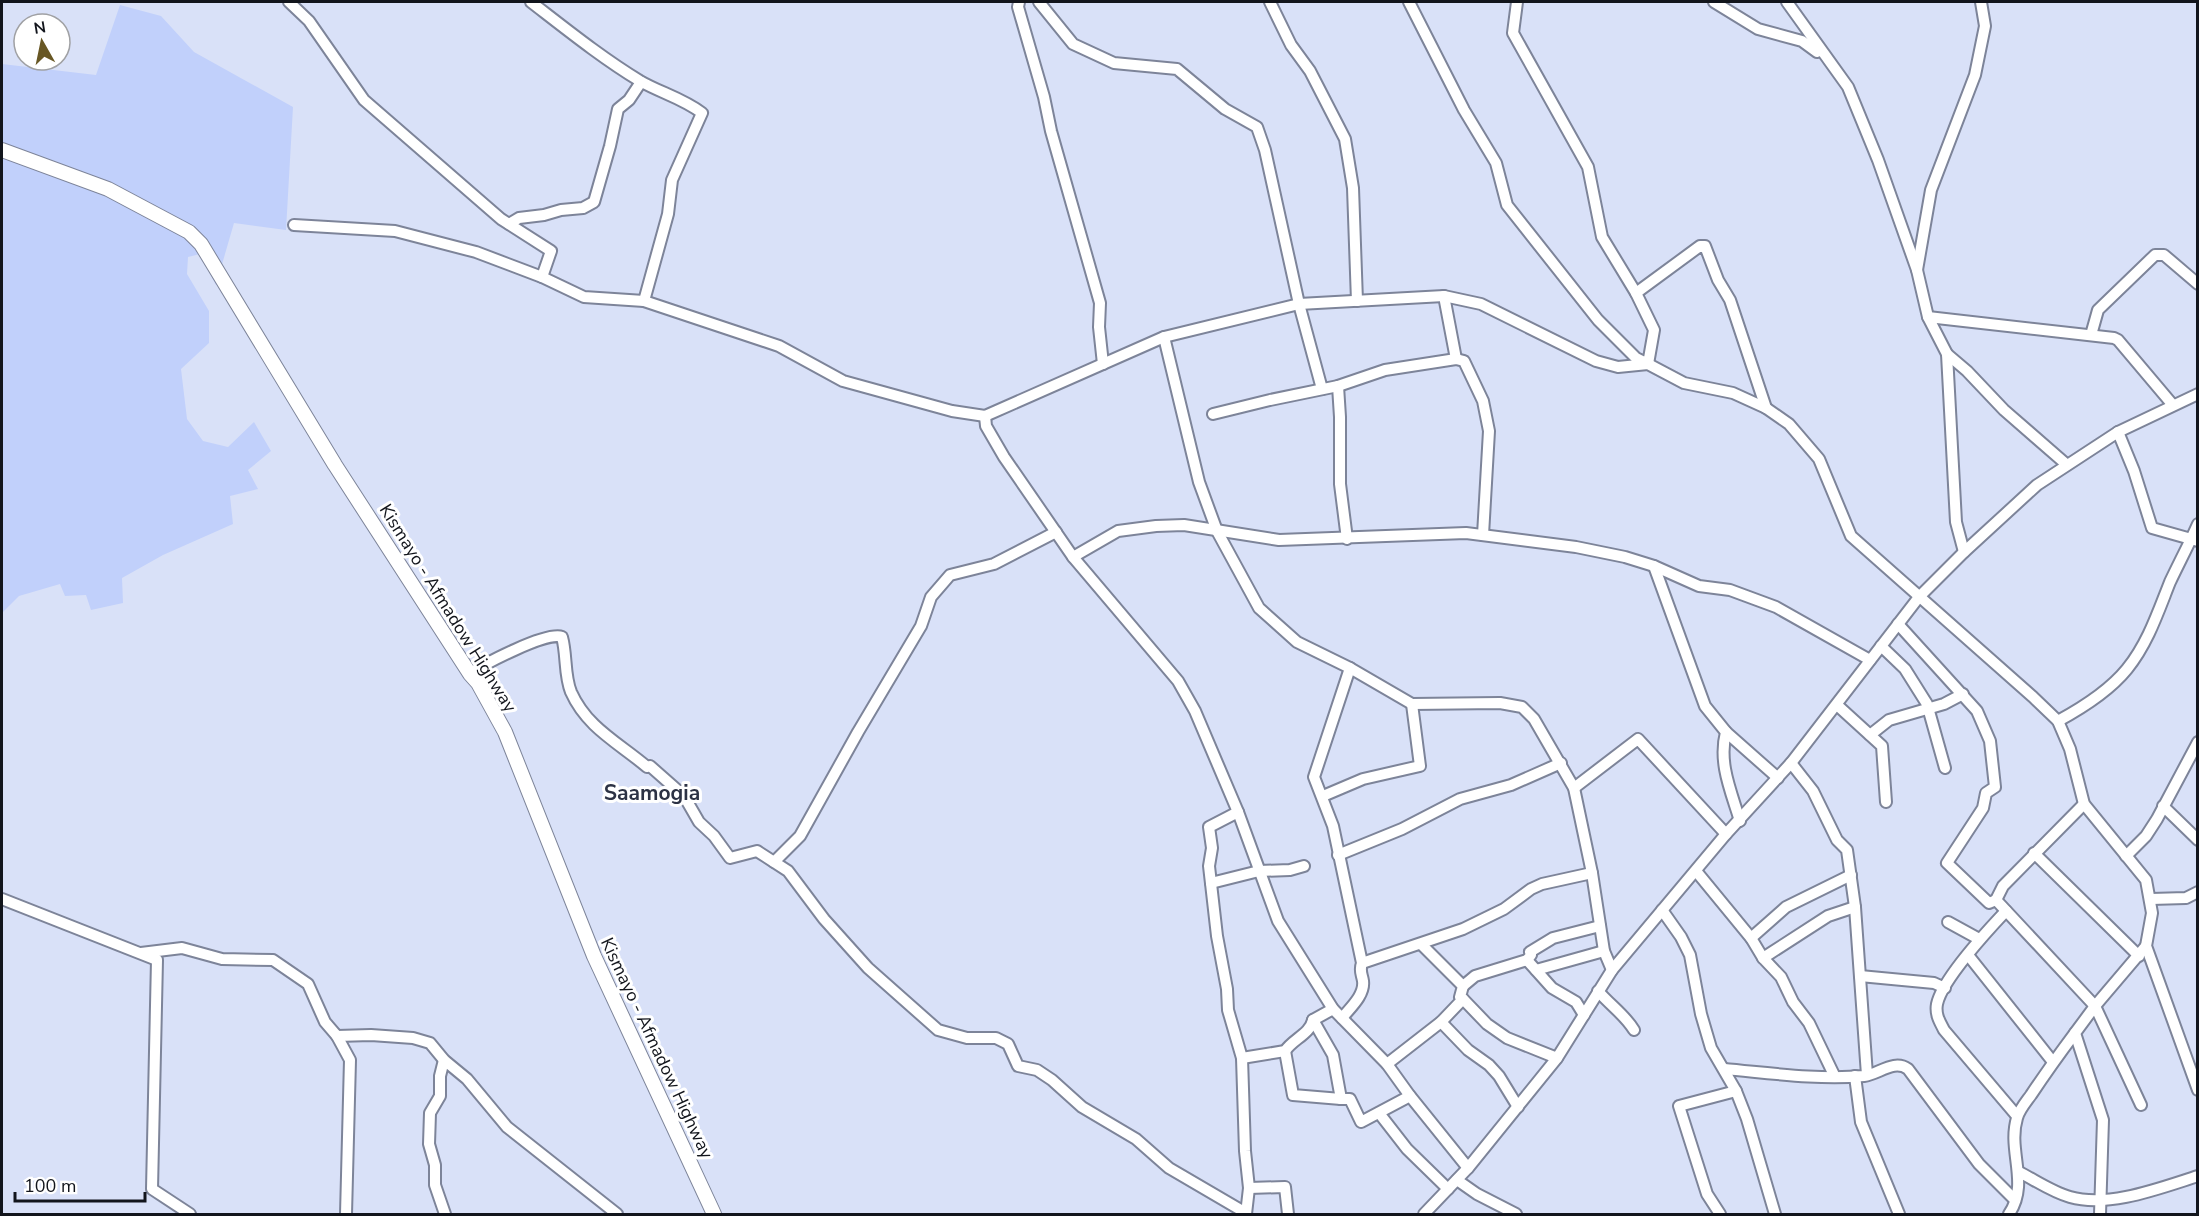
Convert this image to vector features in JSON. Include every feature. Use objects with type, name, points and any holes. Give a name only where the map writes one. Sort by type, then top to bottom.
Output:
[{"type":"main road","name":"Kismayo - Afmadow Highway","points":[[2,150],[108,189],[189,232],[201,244],[335,465],[478,683],[505,732],[594,956],[714,1215]]},
{"type":"street","points":[[289,2],[309,21],[364,100],[509,224],[551,251],[542,277]]},
{"type":"street","points":[[531,2],[641,81],[687,102],[702,113],[672,180],[668,214],[644,302]]},
{"type":"street","points":[[1018,2],[1051,131],[1100,303],[1099,327],[1103,364]]},
{"type":"street","points":[[1039,2],[1073,44],[1114,63],[1177,69],[1225,109],[1257,127],[1299,304],[1322,389]]},
{"type":"street","points":[[1270,2],[1291,45],[1310,71],[1345,139],[1353,188],[1357,301]]},
{"type":"street","points":[[1408,2],[1464,110],[1496,163],[1507,205],[1598,320],[1636,358],[1684,383],[1733,393],[1766,408],[1789,424],[1819,459],[1851,536],[2033,697],[2058,722],[2070,749],[2085,804],[2146,880],[2152,913],[2142,951],[2095,1006],[2053,1062],[2017,1116],[2013,1135],[2019,1172],[2015,1200],[2009,1215]]},
{"type":"street","points":[[1517,2],[1513,33],[1588,167],[1602,237],[1636,293],[1654,330],[1648,364]]},
{"type":"street","points":[[1714,2],[1758,29],[1802,41],[1827,60]]},
{"type":"street","points":[[1787,2],[1848,87],[1878,160],[1917,270],[1928,317],[1947,354],[1967,371],[2004,410],[2066,464]]},
{"type":"street","points":[[1917,270],[1931,190],[1975,75],[1984,26],[1981,2]]},
{"type":"street","points":[[509,224],[519,218],[583,208],[594,202],[618,109],[629,100],[641,81]]},
{"type":"street","points":[[294,225],[395,231],[476,252],[542,277],[584,297],[644,302],[778,346],[843,381],[952,411],[986,416],[1164,337],[1299,304],[1444,296],[1481,304],[1596,361],[1618,367],[1648,364]]},
{"type":"street","points":[[1636,293],[1700,246],[1705,246],[1718,280],[1730,300],[1766,408]]},
{"type":"street","points":[[2091,335],[2098,310],[2155,255],[2164,255],[2198,284]]},
{"type":"street","points":[[1444,296],[1456,359]]},
{"type":"street","points":[[1928,317],[2110,336],[2118,340],[2172,404]]},
{"type":"street","points":[[1164,337],[1199,482],[1216,531],[1259,608],[1297,642],[1350,668],[1412,704],[1500,703],[1522,707],[1534,719],[1574,788],[1592,873],[1604,951],[1612,970]]},
{"type":"street","points":[[1947,354],[1956,522],[1964,552]]},
{"type":"street","points":[[1213,414],[1338,386],[1385,370],[1456,359],[1464,361],[1483,401],[1489,431],[1483,534]]},
{"type":"street","points":[[1338,386],[1340,484],[1347,539]]},
{"type":"street","points":[[1424,1215],[1468,1168],[1557,1058],[1612,970],[1726,834],[1791,763],[1919,597],[2037,485],[2118,432],[2172,404],[2198,394]]},
{"type":"street","points":[[986,416],[986,426],[1004,457],[1072,557],[1178,681],[1195,711],[1238,812],[1258,872],[1278,921],[1333,1009],[1387,1064],[1468,1168]]},
{"type":"street","points":[[2118,432],[2134,471],[2152,528],[2194,541]]},
{"type":"street","points":[[2058,722],[2114,682],[2134,660],[2157,619],[2172,579],[2194,541],[2198,524]]},
{"type":"street","points":[[1072,557],[1118,531],[1184,525],[1279,540],[1483,534],[1576,547],[1625,557],[1654,566],[1699,586],[1730,590],[1776,607],[1870,660]]},
{"type":"street","points":[[774,862],[801,836],[858,732],[921,626],[931,597],[950,575],[994,564],[1056,532]]},
{"type":"street","points":[[1654,566],[1705,706],[1726,732],[1778,778]]},
{"type":"street","points":[[1898,624],[1977,711],[1990,741],[1995,785],[1986,793],[1983,808],[1947,864],[1989,903],[1996,900],[2003,886],[2085,804]]},
{"type":"street","points":[[470,674],[484,663],[520,648],[555,636],[562,637],[572,693],[586,719],[621,748],[647,767],[650,766],[684,796],[699,822],[714,836],[730,858],[757,851],[788,870],[825,919],[880,981],[938,1030],[967,1038],[996,1038],[1008,1044],[1018,1066],[1037,1070],[1052,1080],[1082,1107],[1136,1139],[1169,1168],[1246,1214],[1249,1188],[1242,1104],[1242,1058],[1228,1010],[1227,988],[1217,936],[1209,866],[1212,848],[1209,827],[1238,812]]},
{"type":"street","points":[[1881,646],[1905,669],[1929,709],[1945,768]]},
{"type":"street","points":[[1342,1018],[1363,989],[1359,969],[1362,963],[1333,826],[1314,777],[1350,668]]},
{"type":"street","points":[[1870,735],[1889,720],[1929,709],[1963,694]]},
{"type":"street","points":[[1323,796],[1363,779],[1420,766],[1412,704]]},
{"type":"street","points":[[1837,705],[1883,749],[1886,802]]},
{"type":"street","points":[[1726,732],[1722,747],[1723,762],[1740,821]]},
{"type":"street","points":[[1574,788],[1638,739],[1726,834]]},
{"type":"street","points":[[2127,856],[2146,836],[2157,819],[2198,742]]},
{"type":"street","points":[[1338,855],[1401,829],[1460,799],[1511,785],[1561,763]]},
{"type":"street","points":[[1791,763],[1813,791],[1837,840],[1847,850],[1855,907],[1867,1076]]},
{"type":"street","points":[[2163,806],[2198,840]]},
{"type":"street","points":[[2034,853],[2142,951],[2195,1075],[2198,1090]]},
{"type":"street","points":[[1211,883],[1258,872],[1290,870],[1304,866]]},
{"type":"street","points":[[1696,871],[1751,938],[1763,958],[1781,977],[1793,1002],[1809,1023],[1834,1075]]},
{"type":"street","points":[[1362,963],[1463,929],[1504,909],[1531,889],[1592,873]]},
{"type":"street","points":[[1751,938],[1786,907],[1851,875]]},
{"type":"street","points":[[2151,899],[2186,898],[2198,892]]},
{"type":"street","points":[[2,899],[157,960],[152,1189],[190,1215]]},
{"type":"street","points":[[1996,900],[2095,1006],[2142,1105]]},
{"type":"street","points":[[1763,958],[1828,916],[1855,907]]},
{"type":"street","points":[[1662,910],[1681,937],[1690,955],[1704,1026],[1714,1053],[1736,1091],[1754,1141],[1775,1215]]},
{"type":"street","points":[[2006,911],[1979,939],[1945,988],[1937,1006],[1937,1018],[1944,1030],[2017,1116]]},
{"type":"street","points":[[1948,922],[1979,939]]},
{"type":"street","points":[[1557,1058],[1508,1038],[1487,1024],[1460,997],[1463,986],[1475,976],[1527,960],[1531,955],[1530,952],[1553,938],[1600,926]]},
{"type":"street","points":[[1421,944],[1463,986]]},
{"type":"street","points":[[141,953],[182,948],[222,959],[273,960],[308,984],[325,1022],[337,1036],[350,1060],[346,1215]]},
{"type":"street","points":[[1536,970],[1604,951]]},
{"type":"street","points":[[1968,955],[2053,1062]]},
{"type":"street","points":[[1527,960],[1552,988],[1576,1002],[1584,1015]]},
{"type":"street","points":[[1860,976],[1934,983],[1945,988]]},
{"type":"street","points":[[1598,991],[1615,1010],[1627,1018],[1634,1030]]},
{"type":"street","points":[[1387,1064],[1441,1022],[1463,999]]},
{"type":"street","points":[[1242,1058],[1285,1051],[1311,1028],[1313,1020],[1333,1009]]},
{"type":"street","points":[[1313,1020],[1333,1055],[1341,1099]]},
{"type":"street","points":[[1441,1022],[1468,1050],[1489,1065],[1499,1076],[1518,1107]]},
{"type":"street","points":[[2075,1034],[2103,1120],[2100,1215]]},
{"type":"street","points":[[337,1036],[371,1035],[413,1038],[430,1043],[444,1060],[467,1079],[507,1127],[617,1215]]},
{"type":"street","points":[[1285,1051],[1293,1095],[1350,1099],[1360,1122],[1410,1096]]},
{"type":"street","points":[[444,1060],[440,1076],[440,1096],[430,1113],[429,1144],[435,1165],[435,1185],[446,1215]]},
{"type":"street","points":[[1724,1069],[1804,1077],[1867,1076],[1902,1065],[1979,1164],[2015,1200]]},
{"type":"street","points":[[1855,1076],[1862,1122],[1899,1215]]},
{"type":"street","points":[[1720,1215],[1707,1194],[1679,1106],[1736,1091]]},
{"type":"street","points":[[1379,1113],[1407,1149],[1448,1189]]},
{"type":"street","points":[[2019,1172],[2069,1197],[2102,1200],[2149,1192],[2198,1176]]},
{"type":"street","points":[[1457,1180],[1500,1211],[1516,1215]]},
{"type":"street","points":[[1249,1188],[1285,1187],[1288,1215]]},
{"type":"shaded area","points":[[120,5],[161,16],[194,52],[293,107],[286,230],[234,223],[216,285],[200,254],[188,257],[187,274],[209,311],[209,343],[181,369],[187,419],[203,441],[228,447],[254,422],[271,451],[248,470],[258,489],[230,496],[233,524],[163,555],[122,578],[123,603],[91,610],[86,595],[65,596],[60,584],[19,596],[2,613],[2,64],[12,65],[12,72],[70,72],[96,75]]},
{"type":"district","name":"Saamogia","points":[[652,793]]}]
